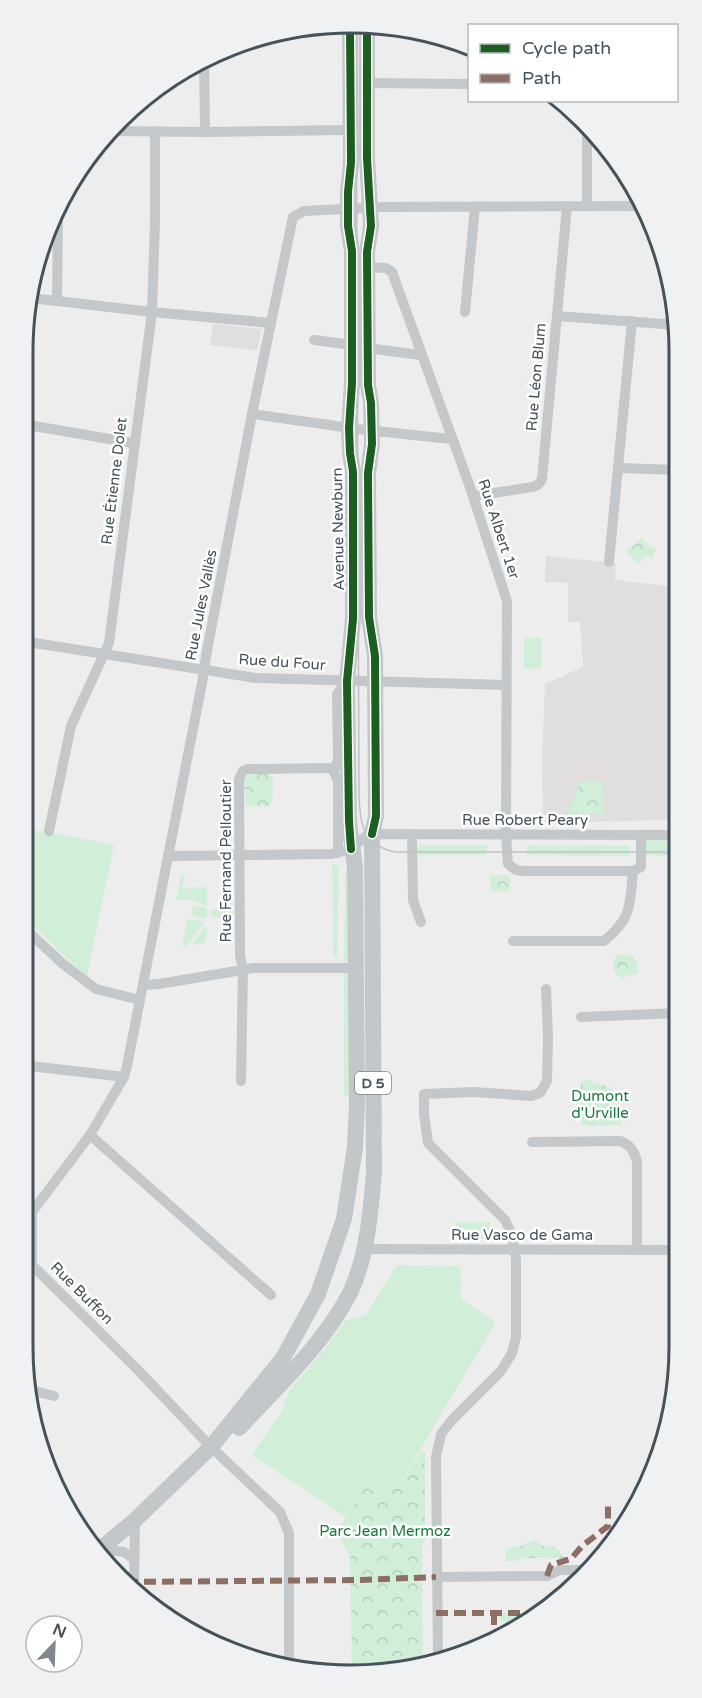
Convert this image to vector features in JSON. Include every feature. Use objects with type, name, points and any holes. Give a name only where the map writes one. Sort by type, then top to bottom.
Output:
[{"type":"main road","name":"D 5","points":[[348,209],[351,130],[350,33]]},
{"type":"main road","name":"D 5","points":[[367,34],[367,159],[371,208]]},
{"type":"main road","name":"Avenue Newburn","points":[[211,1447],[283,1358],[318,1294],[344,1219],[355,1147],[355,868],[344,851],[349,821],[347,681],[348,652],[353,620],[353,472],[349,428],[352,383],[360,346],[371,231],[371,208]]},
{"type":"main road","name":"Avenue Newburn","points":[[348,209],[360,346],[371,431],[368,473],[369,617],[374,644],[376,682],[376,816],[372,834],[374,1171],[371,1210],[364,1249]]},
{"type":"main road","name":"D 5","points":[[106,1550],[211,1447],[232,1435],[319,1340],[350,1292],[364,1249]]},
{"type":"street","points":[[204,69],[205,132]]},
{"type":"street","points":[[367,84],[468,84]]},
{"type":"street","points":[[121,131],[351,130]]},
{"type":"street","name":"Rue Étienne Dolet","points":[[49,831],[71,726],[108,644],[152,312],[155,131]]},
{"type":"street","points":[[586,205],[587,138]]},
{"type":"street","name":"Rue Léon Blum","points":[[473,496],[533,487],[542,479],[567,206]]},
{"type":"street","name":"Rue Jules Vallès","points":[[123,1077],[143,985],[252,414],[293,217],[304,211],[371,208],[634,206]]},
{"type":"street","points":[[465,312],[475,207]]},
{"type":"street","points":[[57,301],[58,227]]},
{"type":"street","name":"Rue Albert 1er","points":[[367,267],[386,268],[392,272],[473,496],[507,601],[506,835],[508,864],[516,870],[633,871]]},
{"type":"street","points":[[38,299],[271,323]]},
{"type":"street","points":[[557,316],[667,324]]},
{"type":"street","points":[[609,562],[632,321]]},
{"type":"street","points":[[314,340],[421,355]]},
{"type":"street","points":[[252,414],[371,431],[451,439]]},
{"type":"street","points":[[33,426],[134,443]]},
{"type":"street","points":[[619,468],[669,470]]},
{"type":"street","name":"Rue du Four","points":[[33,643],[256,678],[506,685]]},
{"type":"street","points":[[344,851],[339,780],[332,770],[338,761],[338,693],[347,681]]},
{"type":"street","name":"Rue Fernand Pelloutier","points":[[241,1082],[243,969],[240,956],[239,783],[243,771],[251,769],[332,770]]},
{"type":"street","points":[[168,856],[344,851],[372,834]]},
{"type":"street","name":"Rue Robert Peary","points":[[372,834],[669,835]]},
{"type":"street","points":[[412,835],[413,900],[421,922]]},
{"type":"street","points":[[513,941],[604,941],[623,922],[629,911],[633,871],[641,867],[641,836]]},
{"type":"street","points":[[33,934],[63,964],[96,989],[140,1000]]},
{"type":"street","points":[[143,985],[243,969],[355,968]]},
{"type":"street","points":[[438,1653],[436,1457],[441,1434],[452,1419],[501,1371],[512,1353],[516,1337],[515,1251],[512,1235],[505,1220],[428,1143],[424,1094],[474,1092],[531,1096],[540,1093],[547,1081],[546,989]]},
{"type":"street","points":[[581,1017],[669,1013]]},
{"type":"street","points":[[33,1066],[123,1077]]},
{"type":"street","name":"Rue Buffon","points":[[33,1211],[90,1135],[123,1077]]},
{"type":"street","points":[[90,1135],[271,1295]]},
{"type":"street","points":[[532,1142],[620,1142],[628,1144],[635,1152],[637,1162],[637,1250]]},
{"type":"street","name":"Rue Vasco de Gama","points":[[364,1249],[669,1250]]},
{"type":"street","name":"Rue Buffon","points":[[33,1266],[137,1369],[211,1447],[280,1512],[289,1533],[289,1659]]},
{"type":"street","points":[[36,1392],[54,1396]]},
{"type":"street","points":[[134,1579],[135,1520]]},
{"type":"street","points":[[109,1553],[124,1552],[134,1559]]},
{"type":"street","points":[[436,1577],[547,1576],[560,1570],[578,1570]]},
{"type":"shaded area","points":[[213,324],[262,329],[257,350],[210,345]]},
{"type":"shaded area","points":[[546,556],[616,563],[615,580],[669,586],[669,820],[543,823],[542,760],[545,684],[583,667],[580,622],[568,622],[568,583],[545,582]]},
{"type":"green space","points":[[642,538],[649,546],[656,549],[652,558],[647,556],[637,564],[626,551]]},
{"type":"green space","points":[[524,638],[541,638],[541,668],[524,669]]},
{"type":"green space","points":[[251,774],[269,774],[273,778],[272,802],[269,807],[246,806],[244,782]]},
{"type":"green space","points":[[580,782],[603,782],[603,813],[568,814]]},
{"type":"green space","points":[[33,830],[114,845],[87,976],[33,924]]},
{"type":"green space","points":[[646,840],[669,840],[669,856],[645,855]]},
{"type":"green space","points":[[418,845],[487,845],[487,855],[418,855]]},
{"type":"green space","points":[[527,845],[629,846],[629,856],[527,855]]},
{"type":"green space","points":[[332,862],[339,867],[337,957],[333,957]]},
{"type":"green space","points":[[345,871],[351,871],[348,960],[344,963]]},
{"type":"green space","points":[[181,874],[185,875],[182,888],[207,887],[207,906],[191,900],[176,900]]},
{"type":"green space","points":[[490,875],[510,875],[510,891],[491,892]]},
{"type":"green space","points":[[193,905],[207,908],[207,918],[199,919],[191,915]]},
{"type":"green space","points":[[211,910],[233,910],[233,918],[212,918]]},
{"type":"green space","points":[[187,919],[205,922],[187,946],[182,946]]},
{"type":"green space","points":[[207,927],[207,937],[205,943],[191,945]]},
{"type":"green space","points":[[620,954],[633,956],[637,963],[637,974],[628,975],[623,979],[614,972],[614,962]]},
{"type":"green space","points":[[344,972],[348,974],[350,1096],[344,1097]]},
{"type":"green space","name":"Dumont d'Urville","points":[[591,1080],[591,1083],[608,1087],[617,1095],[621,1108],[621,1125],[581,1125],[581,1081]]},
{"type":"green space","points":[[455,1222],[490,1222],[490,1239],[455,1239]]},
{"type":"green space","points":[[397,1265],[460,1266],[461,1299],[496,1322],[397,1489],[372,1478],[346,1517],[252,1455],[281,1413],[290,1389],[325,1349],[346,1320],[365,1316]]},
{"type":"green space","name":"Parc Jean Mermoz","points":[[421,1452],[425,1452],[425,1540],[422,1546],[423,1657],[393,1662],[352,1665],[350,1556],[336,1532],[372,1478],[397,1489]]},
{"type":"green space","points":[[535,1540],[544,1546],[555,1547],[566,1559],[562,1561],[559,1558],[518,1558],[518,1561],[507,1561],[505,1554],[507,1549]]},
{"type":"green space","points":[[497,1613],[525,1613],[508,1623],[499,1618]]},
{"type":"tram line","points":[[356,33],[359,788],[361,820],[364,829],[375,844],[396,852],[669,853]]},
{"type":"marked path","points":[[547,1576],[551,1565],[571,1559],[582,1546],[608,1526],[608,1503]]},
{"type":"marked path","points":[[137,1582],[436,1577]]},
{"type":"marked path","points":[[436,1613],[525,1613]]},
{"type":"marked path","points":[[494,1613],[494,1631]]},
{"type":"cycle path","points":[[350,33],[351,163],[348,226],[352,251],[352,383],[349,428],[353,472],[353,619],[347,681],[351,849]]},
{"type":"cycle path","points":[[367,34],[367,158],[371,226],[367,252],[368,385],[372,444],[368,473],[369,617],[375,656],[376,816],[372,834]]}]
